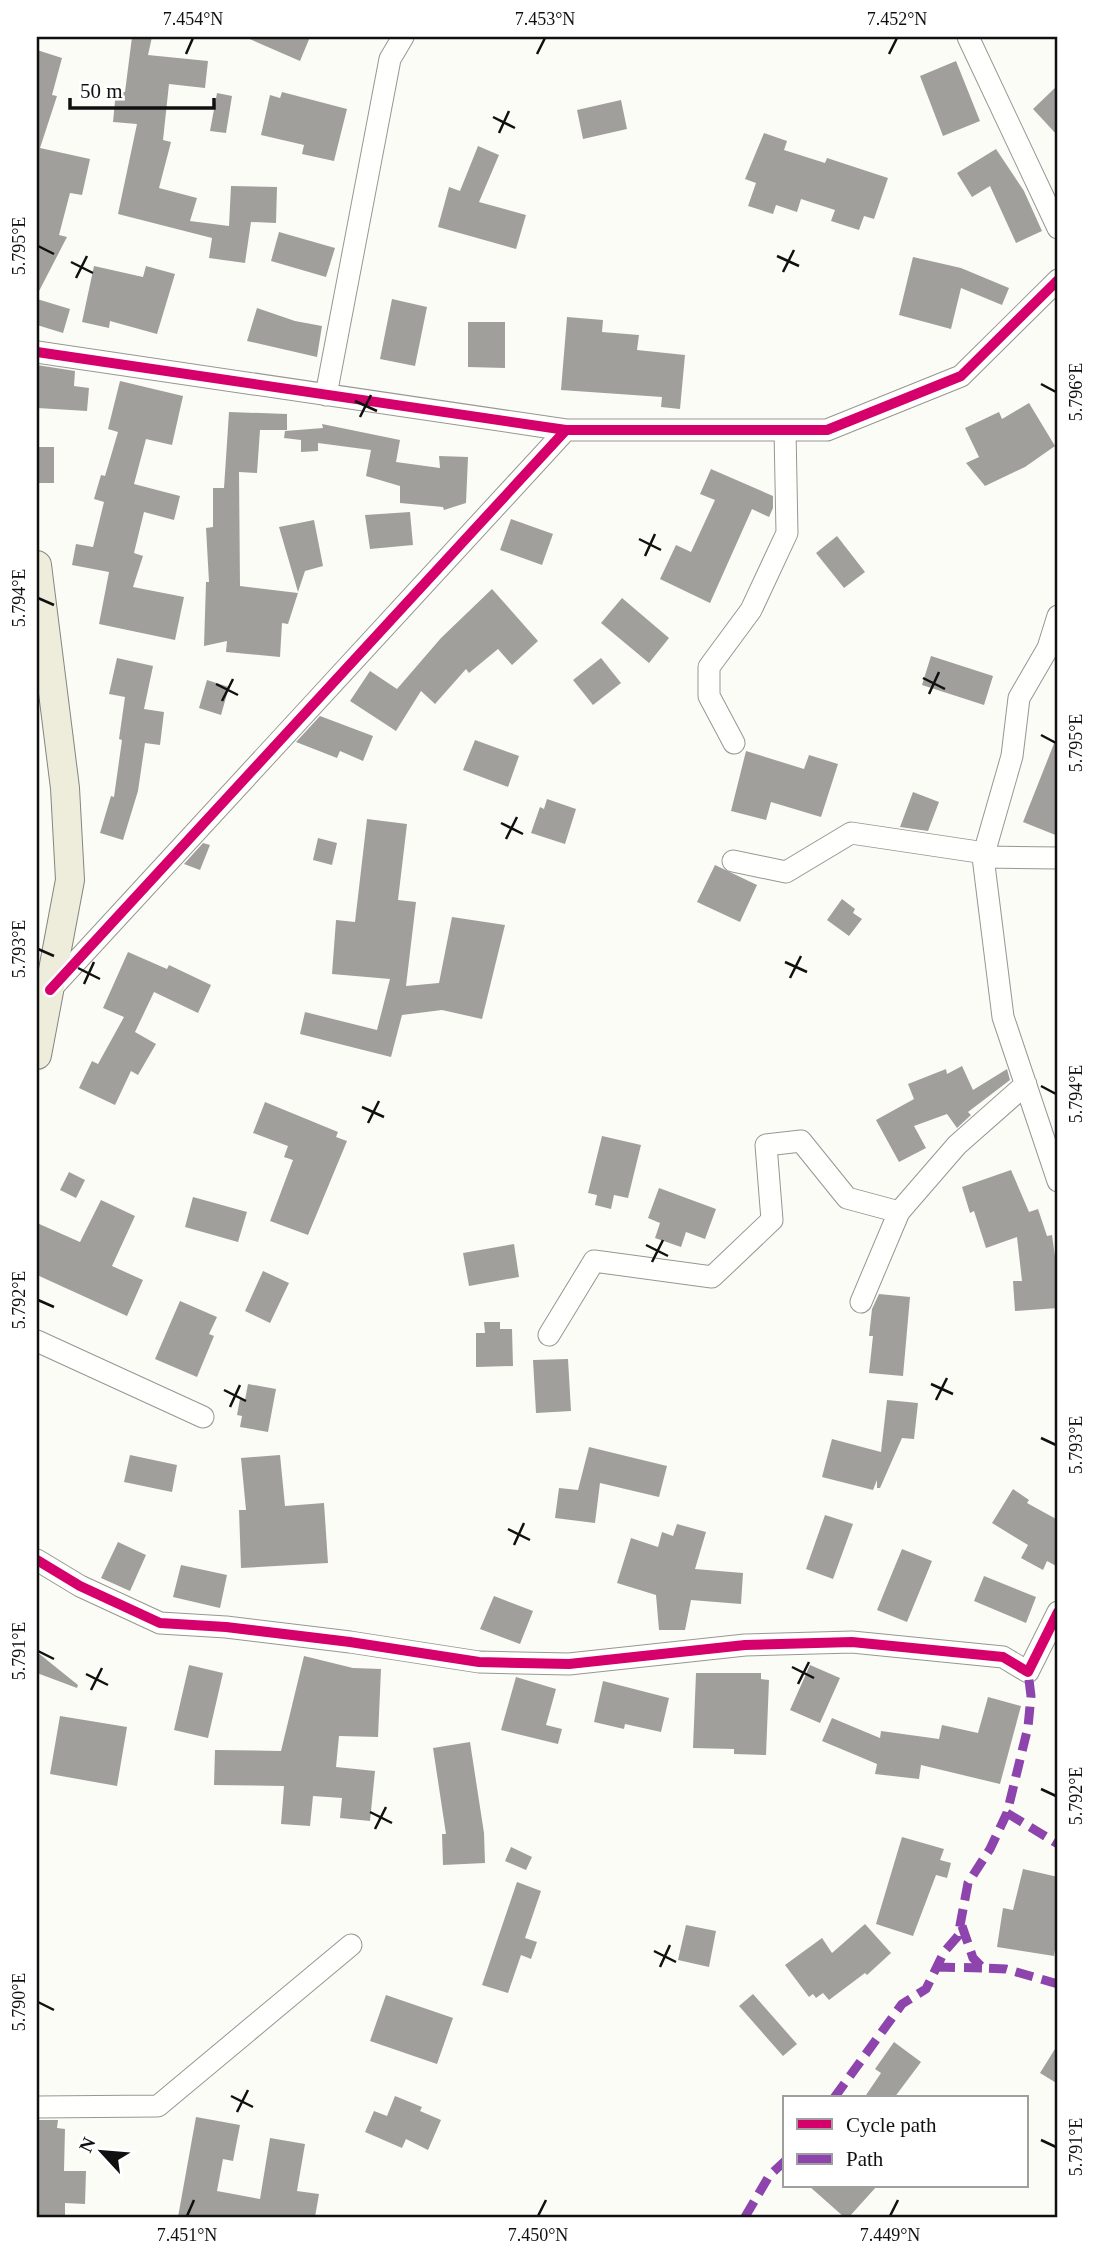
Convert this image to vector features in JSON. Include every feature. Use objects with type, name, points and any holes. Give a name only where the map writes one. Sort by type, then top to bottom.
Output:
[{"type":"main road","points":[[37,565],[65,788],[70,880],[37,1055]]},
{"type":"street","points":[[327,395],[390,59],[403,37]]},
{"type":"street","points":[[968,37],[1058,228]]},
{"type":"street","points":[[37,352],[566,430],[827,430],[961,376],[1058,280]]},
{"type":"street","points":[[50,990],[566,430]]},
{"type":"street","points":[[734,743],[709,696],[709,667],[751,610],[787,533],[785,430]]},
{"type":"street","points":[[1058,616],[1048,648],[1019,698],[1012,756],[984,855],[1003,1017],[1058,1181]]},
{"type":"street","points":[[733,861],[786,872],[851,833],[984,855],[1058,858]]},
{"type":"street","points":[[862,1302],[899,1212],[957,1145],[1026,1084]]},
{"type":"street","points":[[550,1335],[594,1261],[712,1277],[772,1220],[766,1145],[800,1141],[847,1198],[899,1212]]},
{"type":"street","points":[[37,1341],[203,1417]]},
{"type":"street","points":[[37,1560],[80,1586],[160,1623],[226,1627],[337,1640],[479,1662],[569,1664],[745,1645],[852,1642],[1003,1657],[1028,1672],[1058,1612]]},
{"type":"street","points":[[37,2107],[158,2106],[351,1945]]},
{"type":"building","points":[[132,37],[152,37],[148,55],[208,61],[205,88],[169,84],[163,140],[171,142],[159,188],[197,198],[190,221],[229,226],[231,186],[277,187],[276,223],[251,222],[245,263],[209,258],[212,238],[118,214],[137,124],[113,122],[116,91],[125,92]]},
{"type":"building","points":[[245,37],[310,37],[300,61]]},
{"type":"building","points":[[37,50],[62,58],[52,95],[57,96],[40,148],[90,159],[82,195],[70,193],[59,235],[67,237],[37,295]]},
{"type":"building","points":[[956,61],[980,121],[943,136],[920,76]]},
{"type":"building","points":[[1058,85],[1058,136],[1033,109]]},
{"type":"building","points":[[282,92],[347,109],[334,161],[302,154],[304,145],[261,135],[270,95],[280,98]]},
{"type":"building","points":[[217,93],[232,96],[226,133],[210,131]]},
{"type":"building","points":[[621,100],[627,129],[583,139],[577,110]]},
{"type":"building","points":[[764,133],[787,141],[784,150],[825,163],[827,158],[888,178],[874,219],[864,216],[859,230],[831,221],[835,210],[801,199],[797,212],[776,205],[773,214],[748,206],[756,183],[745,179]]},
{"type":"building","points":[[478,146],[499,155],[479,202],[526,215],[516,249],[438,227],[449,187],[460,191]]},
{"type":"building","points":[[996,149],[1024,191],[1042,231],[1016,243],[990,186],[972,197],[957,173]]},
{"type":"building","points":[[279,232],[335,248],[326,277],[271,261]]},
{"type":"building","points":[[913,257],[961,268],[1009,288],[1002,305],[961,288],[951,329],[899,315]]},
{"type":"building","points":[[94,266],[143,277],[146,266],[175,274],[157,334],[110,321],[109,328],[82,322]]},
{"type":"building","points":[[37,299],[70,309],[63,333],[37,325]]},
{"type":"building","points":[[392,299],[427,307],[415,366],[380,359]]},
{"type":"building","points":[[257,308],[295,321],[322,326],[317,357],[247,341]]},
{"type":"building","points":[[567,317],[603,320],[602,332],[639,335],[637,350],[685,355],[680,409],[661,407],[662,397],[561,390]]},
{"type":"building","points":[[468,322],[505,322],[505,368],[468,367]]},
{"type":"building","points":[[37,365],[75,371],[74,386],[89,388],[87,411],[37,408]]},
{"type":"building","points":[[120,381],[183,396],[172,445],[146,439],[134,484],[180,496],[174,520],[144,512],[134,553],[143,556],[133,587],[184,597],[175,640],[99,624],[109,572],[72,565],[76,544],[93,547],[104,502],[94,499],[101,475],[105,476],[118,432],[108,429]]},
{"type":"building","points":[[1029,403],[1055,446],[1025,467],[985,486],[966,463],[979,457],[965,428],[999,412],[1002,419]]},
{"type":"building","points":[[229,412],[287,414],[287,430],[260,430],[257,473],[239,472],[240,586],[298,593],[288,624],[282,623],[280,657],[226,652],[227,641],[204,646],[206,582],[209,582],[206,528],[213,527],[213,488],[224,488]]},
{"type":"building","points":[[322,424],[400,440],[396,462],[440,468],[439,456],[468,457],[466,503],[444,510],[443,507],[400,503],[400,486],[366,476],[371,450],[318,443],[318,451],[301,452],[301,440],[284,438],[285,431],[323,428]]},
{"type":"building","points":[[37,447],[54,447],[54,483],[37,483]]},
{"type":"building","points":[[711,469],[773,496],[773,508],[769,517],[752,509],[710,603],[660,579],[676,545],[691,552],[715,500],[700,494]]},
{"type":"building","points":[[410,512],[413,545],[370,549],[365,515]]},
{"type":"building","points":[[511,519],[553,534],[542,565],[500,550]]},
{"type":"building","points":[[314,520],[323,566],[305,571],[298,592],[279,527]]},
{"type":"building","points":[[837,536],[865,572],[844,588],[816,553]]},
{"type":"building","points":[[492,589],[538,641],[512,665],[498,649],[469,673],[466,669],[435,704],[421,691],[396,731],[350,701],[370,671],[397,689],[441,638]]},
{"type":"building","points":[[622,598],[669,638],[649,663],[601,623]]},
{"type":"building","points":[[931,656],[993,676],[984,705],[922,685]]},
{"type":"building","points":[[117,658],[153,666],[144,709],[164,712],[160,745],[145,743],[138,791],[123,840],[100,833],[111,796],[114,797],[122,740],[119,739],[125,697],[109,694]]},
{"type":"building","points":[[601,658],[621,683],[593,705],[573,680]]},
{"type":"building","points":[[207,680],[229,687],[221,715],[199,708]]},
{"type":"building","points":[[320,716],[373,736],[363,761],[340,751],[337,758],[296,742]]},
{"type":"building","points":[[1058,737],[1058,836],[1023,822]]},
{"type":"building","points":[[475,740],[519,756],[508,787],[463,770]]},
{"type":"building","points":[[746,751],[804,769],[809,755],[838,764],[821,817],[771,802],[766,820],[731,811]]},
{"type":"building","points":[[913,792],[939,802],[928,831],[900,827]]},
{"type":"building","points":[[547,799],[576,809],[565,844],[531,833],[540,807],[544,809]]},
{"type":"building","points":[[367,819],[407,824],[398,900],[416,902],[406,986],[439,983],[452,917],[505,925],[482,1019],[442,1010],[402,1015],[391,1057],[300,1034],[305,1012],[377,1030],[390,979],[332,974],[336,920],[355,922]]},
{"type":"building","points":[[318,838],[337,843],[332,865],[313,860]]},
{"type":"building","points":[[203,843],[210,845],[200,870],[184,864]]},
{"type":"building","points":[[715,865],[757,885],[740,922],[697,902]]},
{"type":"building","points":[[842,899],[855,909],[853,913],[862,919],[849,936],[827,920]]},
{"type":"building","points":[[128,952],[167,969],[169,965],[211,985],[198,1013],[154,992],[135,1032],[156,1044],[138,1075],[131,1071],[115,1105],[79,1088],[92,1061],[98,1064],[124,1017],[103,1008]]},
{"type":"building","points":[[962,1066],[973,1090],[1007,1069],[1010,1080],[968,1112],[971,1115],[957,1128],[947,1114],[914,1126],[926,1148],[899,1162],[876,1120],[914,1099],[908,1084],[946,1069],[947,1074]]},
{"type":"building","points":[[265,1102],[338,1132],[336,1137],[347,1141],[308,1235],[270,1221],[293,1160],[284,1157],[288,1146],[253,1133]]},
{"type":"building","points":[[602,1136],[641,1145],[628,1198],[614,1195],[611,1209],[595,1205],[597,1195],[588,1193]]},
{"type":"building","points":[[1011,1170],[1029,1212],[1038,1209],[1047,1236],[1052,1235],[1058,1278],[1058,1308],[1015,1311],[1013,1281],[1022,1281],[1017,1237],[986,1248],[974,1211],[970,1213],[962,1187]]},
{"type":"building","points":[[69,1172],[85,1180],[76,1198],[60,1190]]},
{"type":"building","points":[[659,1188],[716,1209],[705,1239],[686,1232],[681,1247],[655,1238],[660,1223],[648,1218]]},
{"type":"building","points":[[193,1197],[247,1212],[238,1242],[185,1227]]},
{"type":"building","points":[[101,1200],[135,1216],[112,1266],[143,1280],[127,1316],[37,1275],[37,1223],[80,1242]]},
{"type":"building","points":[[514,1244],[519,1277],[469,1286],[463,1253]]},
{"type":"building","points":[[263,1271],[289,1283],[270,1323],[245,1311]]},
{"type":"building","points":[[879,1294],[910,1297],[903,1376],[869,1373],[873,1336],[869,1336],[872,1309]]},
{"type":"building","points":[[180,1301],[217,1317],[209,1334],[214,1336],[197,1377],[155,1359]]},
{"type":"building","points":[[484,1322],[500,1322],[500,1329],[512,1329],[513,1366],[476,1367],[476,1333],[485,1333]]},
{"type":"building","points":[[568,1359],[571,1411],[536,1413],[533,1360]]},
{"type":"building","points":[[248,1384],[276,1389],[268,1432],[240,1427],[242,1416],[237,1415],[240,1399],[245,1400]]},
{"type":"building","points":[[887,1400],[918,1403],[914,1439],[902,1438],[880,1488],[877,1488],[877,1480],[873,1490],[822,1477],[832,1439],[881,1452]]},
{"type":"building","points":[[589,1447],[667,1466],[659,1497],[600,1483],[595,1523],[555,1518],[559,1488],[578,1490]]},
{"type":"building","points":[[130,1455],[177,1465],[172,1492],[124,1482]]},
{"type":"building","points":[[280,1455],[285,1506],[324,1503],[328,1563],[241,1568],[239,1510],[246,1510],[241,1458]]},
{"type":"building","points":[[1013,1489],[1029,1500],[1027,1503],[1058,1520],[1058,1567],[1047,1561],[1043,1570],[1021,1558],[1028,1545],[992,1523]]},
{"type":"building","points":[[825,1515],[853,1524],[833,1579],[806,1569]]},
{"type":"building","points":[[677,1524],[706,1532],[695,1569],[743,1573],[741,1604],[691,1600],[685,1630],[659,1630],[656,1595],[617,1583],[631,1538],[658,1547],[662,1532],[673,1536]]},
{"type":"building","points":[[118,1542],[146,1555],[130,1591],[101,1578]]},
{"type":"building","points":[[902,1549],[932,1561],[907,1622],[877,1610]]},
{"type":"building","points":[[181,1565],[227,1575],[220,1608],[173,1597]]},
{"type":"building","points":[[984,1576],[1036,1597],[1026,1623],[974,1601]]},
{"type":"building","points":[[494,1596],[533,1611],[520,1644],[480,1629]]},
{"type":"building","points":[[37,1652],[78,1685],[77,1688],[37,1673]]},
{"type":"building","points":[[304,1656],[353,1668],[381,1669],[378,1737],[339,1736],[336,1767],[375,1771],[370,1821],[340,1818],[342,1798],[313,1796],[310,1826],[281,1824],[284,1786],[214,1785],[215,1750],[281,1751]]},
{"type":"building","points":[[189,1665],[223,1673],[208,1738],[174,1730]]},
{"type":"building","points":[[810,1665],[840,1678],[820,1723],[790,1710]]},
{"type":"building","points":[[696,1673],[761,1673],[761,1679],[769,1680],[766,1755],[734,1754],[734,1749],[693,1748]]},
{"type":"building","points":[[516,1677],[556,1689],[546,1725],[562,1729],[558,1744],[501,1730]]},
{"type":"building","points":[[603,1681],[669,1698],[661,1732],[625,1724],[624,1729],[594,1722]]},
{"type":"building","points":[[988,1697],[1021,1706],[1000,1784],[921,1765],[919,1779],[875,1774],[877,1764],[822,1741],[832,1718],[880,1738],[881,1731],[939,1739],[942,1725],[978,1733]]},
{"type":"building","points":[[60,1716],[127,1727],[117,1786],[50,1774]]},
{"type":"building","points":[[470,1742],[484,1833],[485,1863],[443,1865],[442,1834],[446,1834],[433,1748]]},
{"type":"building","points":[[902,1837],[944,1849],[940,1860],[951,1863],[947,1878],[936,1875],[913,1936],[876,1924]]},
{"type":"building","points":[[511,1847],[532,1857],[526,1870],[505,1861]]},
{"type":"building","points":[[1023,1869],[1058,1877],[1058,1929],[1054,1956],[997,1947],[1003,1908],[1013,1910]]},
{"type":"building","points":[[517,1882],[541,1891],[525,1938],[537,1942],[531,1959],[521,1955],[508,1993],[482,1985]]},
{"type":"building","points":[[865,1924],[891,1953],[867,1975],[865,1973],[829,2000],[823,1993],[816,1998],[813,1994],[809,1997],[785,1965],[822,1938],[832,1953]]},
{"type":"building","points":[[686,1925],[716,1931],[709,1967],[678,1960]]},
{"type":"building","points":[[753,1994],[797,2044],[783,2056],[739,2006]]},
{"type":"building","points":[[386,1995],[453,2018],[437,2064],[370,2041]]},
{"type":"building","points":[[894,2042],[921,2062],[896,2096],[865,2096],[881,2073],[875,2069]]},
{"type":"building","points":[[1058,2044],[1058,2084],[1040,2073]]},
{"type":"building","points":[[395,2096],[422,2107],[420,2111],[441,2120],[428,2150],[406,2139],[402,2148],[365,2132],[374,2111],[387,2116]]},
{"type":"building","points":[[196,2117],[240,2125],[233,2161],[223,2159],[217,2191],[260,2199],[270,2138],[305,2144],[297,2191],[319,2194],[315,2217],[178,2217]]},
{"type":"building","points":[[37,2120],[58,2120],[57,2128],[65,2129],[64,2171],[86,2171],[85,2204],[65,2203],[65,2217],[37,2217]]},
{"type":"building","points":[[811,2188],[875,2188],[849,2217],[844,2217]]},
{"type":"marked path","points":[[835,2096],[902,2004],[926,1989],[944,1952],[958,1936],[968,1883],[990,1849],[1007,1813],[1028,1727],[1031,1696],[1028,1672]]},
{"type":"marked path","points":[[1007,1813],[1058,1844]]},
{"type":"marked path","points":[[962,1926],[973,1958],[983,1968],[1006,1969],[1058,1984]]},
{"type":"marked path","points":[[937,1967],[983,1968]]},
{"type":"marked path","points":[[745,2217],[769,2176],[783,2163]]},
{"type":"cycle path","points":[[37,352],[566,430],[827,430],[961,376],[1058,280]]},
{"type":"cycle path","points":[[50,990],[566,430]]},
{"type":"cycle path","points":[[37,1560],[80,1586],[160,1623],[226,1627],[350,1642],[479,1662],[569,1664],[745,1645],[852,1642],[1003,1657],[1028,1672],[1058,1612]]}]
